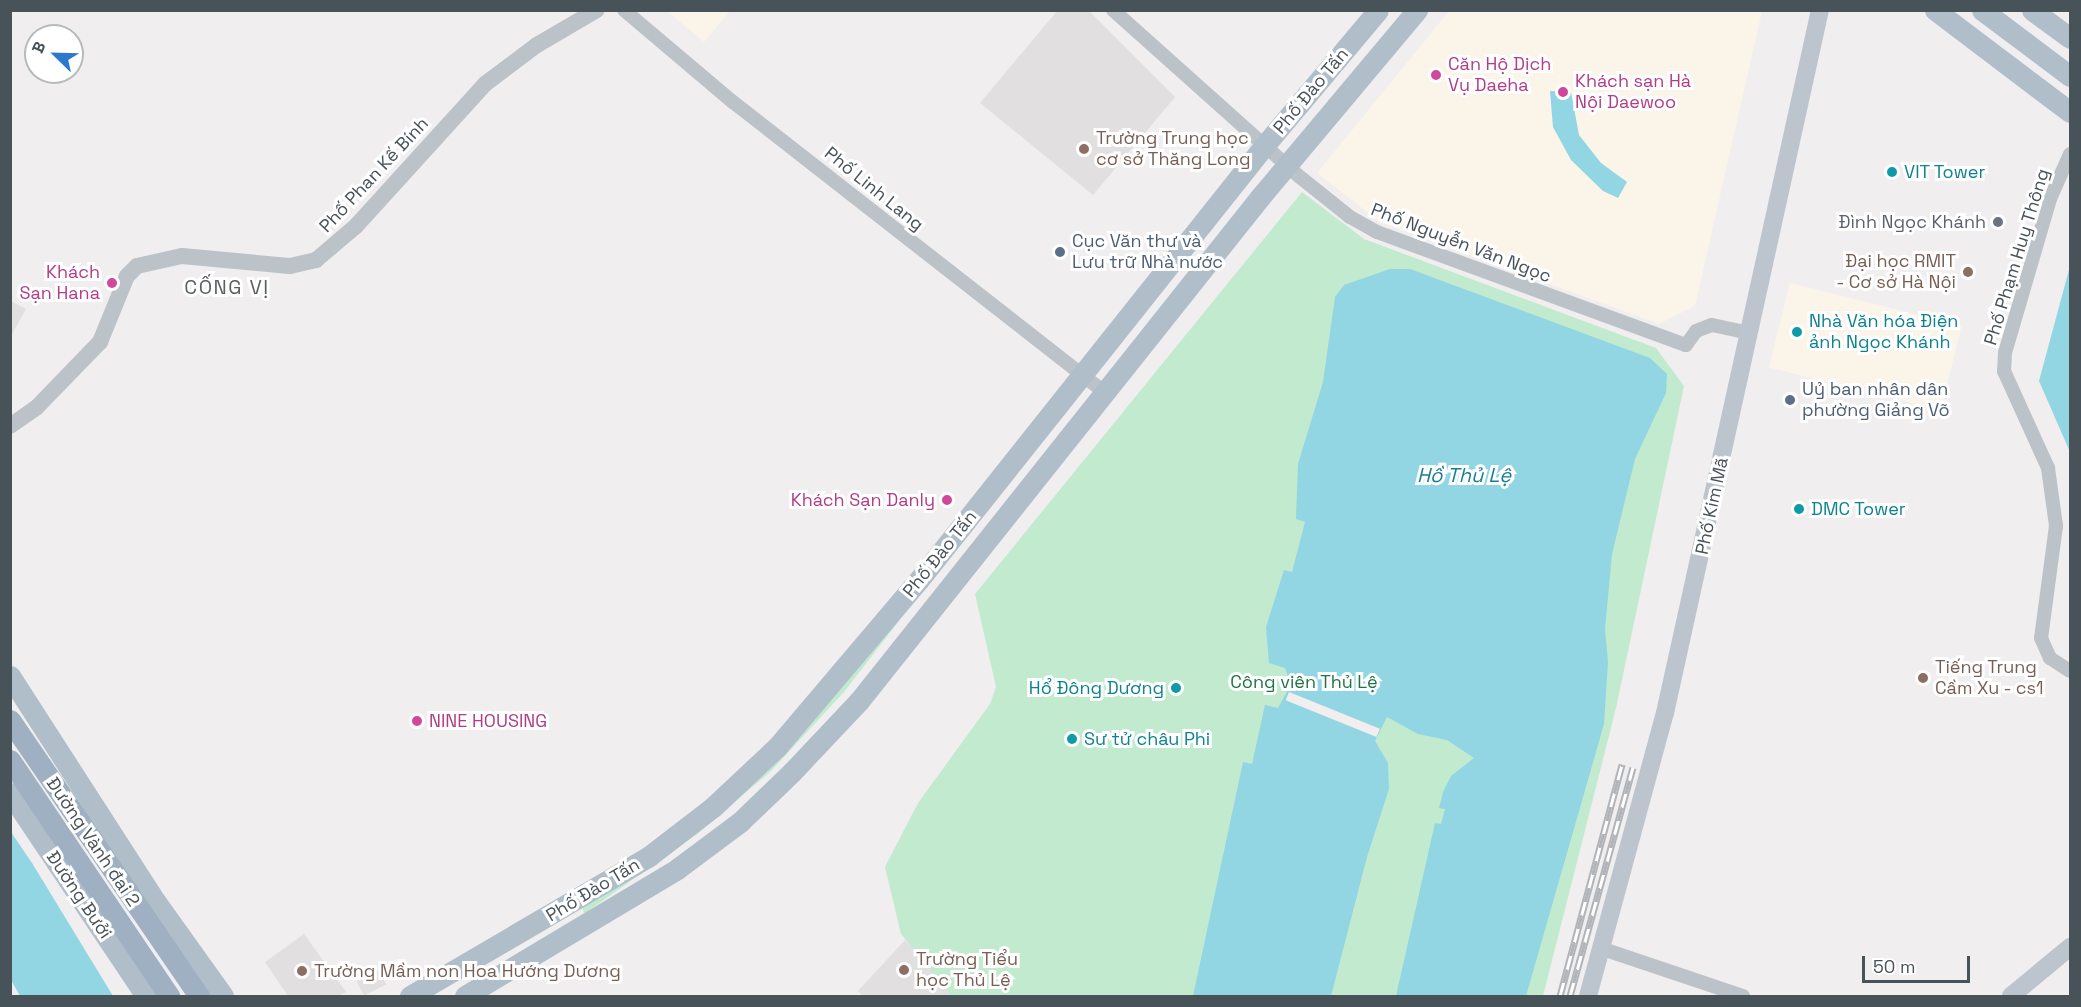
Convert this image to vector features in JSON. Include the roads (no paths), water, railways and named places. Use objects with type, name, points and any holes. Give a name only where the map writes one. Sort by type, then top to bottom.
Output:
[{"type":"highway","name":"Đường Vành đai 2","points":[[10,720],[199,996]]},
{"type":"highway","name":"Đường Vành đai 2","points":[[10,760],[158,991]]},
{"type":"main road","name":"Phố Đào Tấn","points":[[410,996],[575,902],[683,831],[777,747],[874,634],[1084,376],[1264,146],[1378,10]]},
{"type":"main road","name":"Phố Đào Tấn","points":[[465,996],[585,927],[676,869],[740,822],[792,772],[859,701],[1104,392],[1417,10]]},
{"type":"main road","name":"Phố Kim Mã","points":[[1588,996],[1665,714],[1820,10]]},
{"type":"main road","points":[[1935,10],[2070,112]]},
{"type":"main road","points":[[1982,10],[2070,76]]},
{"type":"main road","points":[[2032,10],[2070,38]]},
{"type":"main road","points":[[1346,50],[1368,69]]},
{"type":"main road","points":[[10,676],[151,895],[222,996]]},
{"type":"main road","name":"Đường Bưởi","points":[[10,794],[158,991]]},
{"type":"main road","points":[[575,902],[585,927]]},
{"type":"main road","points":[[2011,996],[2070,947]]},
{"type":"street","name":"Phố Phan Kế Bính","points":[[10,426],[37,407],[100,342],[127,276],[137,266],[182,256],[290,266],[316,260],[363,218],[485,84],[537,45],[597,10]]},
{"type":"street","name":"Phố Linh Lang","points":[[624,10],[733,102],[1104,392]]},
{"type":"street","name":"Phố Nguyễn Văn Ngọc","points":[[1113,10],[1287,166],[1350,217],[1377,232],[1634,328],[1686,345],[1696,332],[1712,325],[1750,333]]},
{"type":"street","name":"Phố Phạm Huy Thông","points":[[2070,154],[2050,199],[2005,353],[2004,371],[2048,468],[2055,526],[2041,638],[2050,658],[2070,671]]},
{"type":"street","points":[[1600,948],[1743,996]]},
{"type":"water","points":[[1550,91],[1571,92],[1579,135],[1601,163],[1627,182],[1618,198],[1603,191],[1571,160],[1553,127]]},
{"type":"water","points":[[2070,266],[2070,452],[2039,381]]},
{"type":"water","name":"Hồ Thủ Lệ","points":[[1390,269],[1410,269],[1650,358],[1667,374],[1666,393],[1635,459],[1612,554],[1605,629],[1608,662],[1604,724],[1526,996],[1396,996],[1435,823],[1441,824],[1445,809],[1439,808],[1443,792],[1451,776],[1474,758],[1447,740],[1418,734],[1387,717],[1375,741],[1388,763],[1389,789],[1367,857],[1331,996],[1193,996],[1243,762],[1252,764],[1265,705],[1278,708],[1291,684],[1285,668],[1269,663],[1266,627],[1284,570],[1292,572],[1305,522],[1296,519],[1298,464],[1323,382],[1335,297],[1344,285]]},
{"type":"water","points":[[11,832],[113,996],[20,996],[11,980]]},
{"type":"railway","points":[[1560,996],[1622,764]]},
{"type":"railway","points":[[1570,996],[1633,768]]},
{"type":"place","name":"Căn Hộ Dịch Vụ Daeha","points":[[1436,75]]},
{"type":"place","name":"Khách sạn Hà Nội Daewoo","points":[[1563,92]]},
{"type":"place","name":"Trường Trung học cơ sở Thăng Long","points":[[1084,149]]},
{"type":"place","name":"VIT Tower","points":[[1892,172]]},
{"type":"place","name":"Đình Ngọc Khánh","points":[[1998,222]]},
{"type":"place","name":"Cục Văn thư và Lưu trữ Nhà nước","points":[[1060,252]]},
{"type":"place","name":"Đại học RMIT - Cơ sở Hà Nội","points":[[1968,272]]},
{"type":"place","name":"Khách Sạn Hana","points":[[112,283]]},
{"type":"place","name":"Nhà Văn hóa Điện ảnh Ngọc Khánh","points":[[1797,332]]},
{"type":"place","name":"Uỷ ban nhân dân phường Giảng Võ","points":[[1790,400]]},
{"type":"place","name":"Khách Sạn Danly","points":[[947,500]]},
{"type":"place","name":"DMC Tower","points":[[1799,509]]},
{"type":"place","name":"Tiếng Trung Cầm Xu - cs1","points":[[1923,678]]},
{"type":"place","name":"Hổ Đông Dương","points":[[1176,688]]},
{"type":"place","name":"NINE HOUSING","points":[[417,721]]},
{"type":"place","name":"Sư tử châu Phi","points":[[1072,739]]},
{"type":"place","name":"Trường Tiểu học Thủ Lệ","points":[[904,970]]},
{"type":"place","name":"Trường Mầm non Hoa Hướng Dương","points":[[302,971]]},
{"type":"district","name":"CỐNG VỊ","points":[[227,287]]},
{"type":"park label","name":"Công viên Thủ Lệ","points":[[1304,682]]}]
